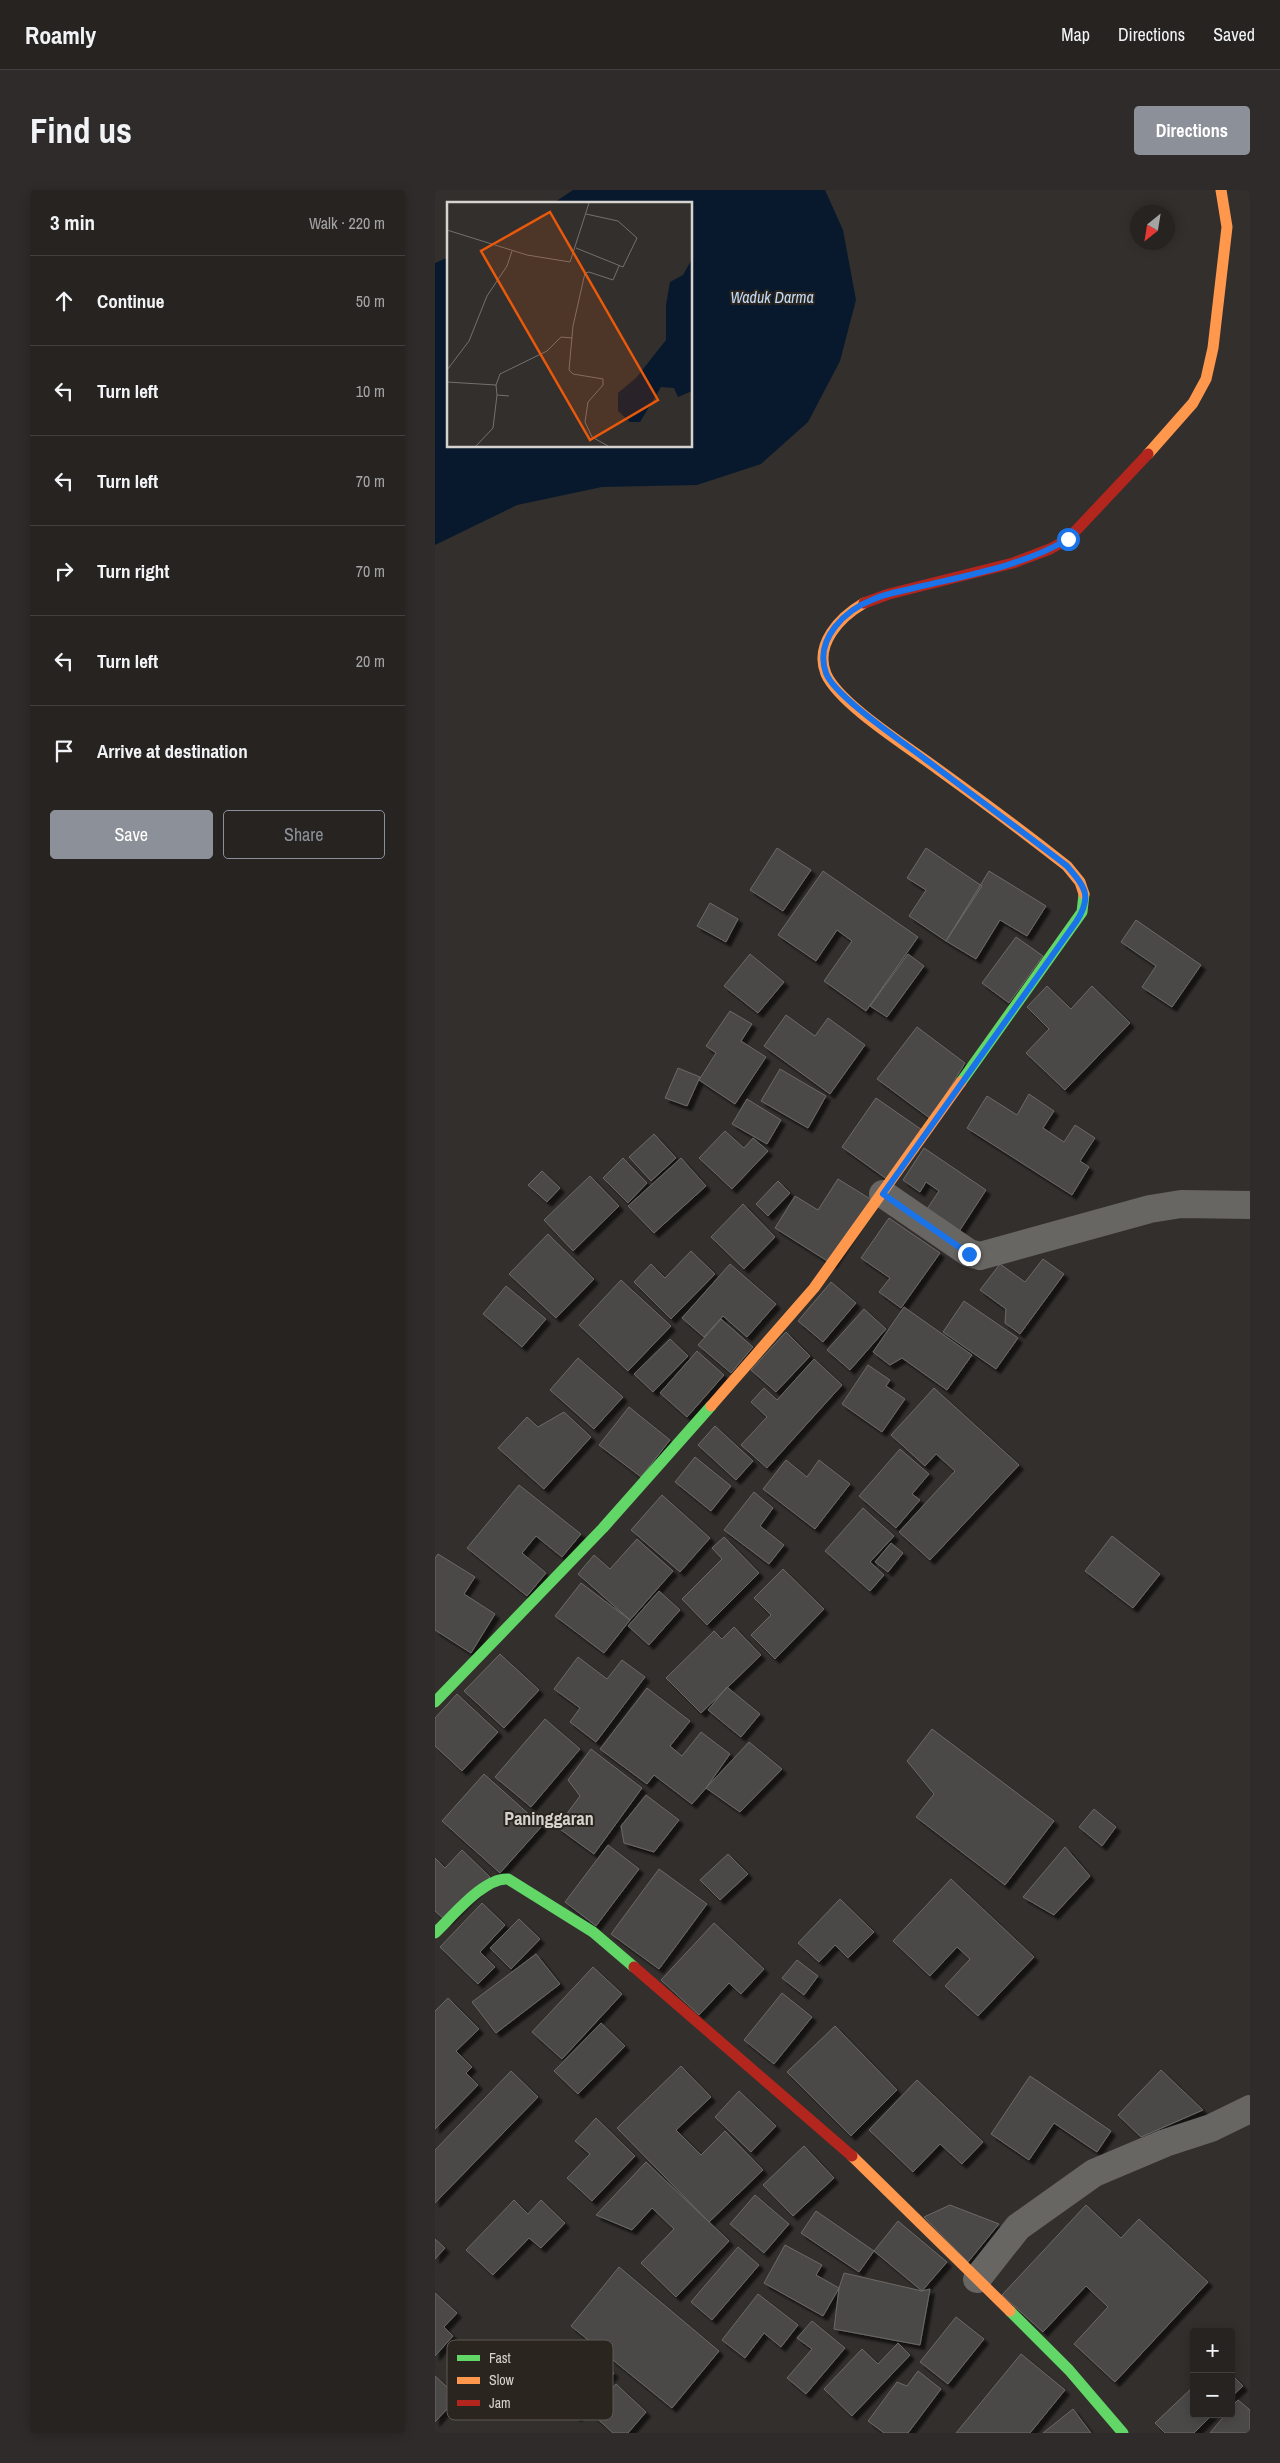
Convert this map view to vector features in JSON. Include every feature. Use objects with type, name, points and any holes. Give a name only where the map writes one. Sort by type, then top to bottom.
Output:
[{"type":"street","points":[[435,1702],[583,1549],[782,1326],[820,1280],[1082,912],[1086,894],[1083,884],[1067,866],[867,716],[834,686],[827,675],[823,662],[833,629],[849,611],[875,598],[1016,563],[1049,550],[1068,539],[1177,423],[1193,403],[1206,379],[1213,348],[1227,227],[1221,190]]},
{"type":"street","points":[[883,1194],[969,1254],[981,1256],[1150,1209],[1181,1204],[1250,1205]]},
{"type":"street","points":[[435,1933],[496,1881],[505,1879],[514,1881],[593,1932],[864,2167],[1069,2370],[1123,2433]]},
{"type":"street","points":[[977,2279],[1018,2227],[1094,2172],[1165,2143],[1211,2128],[1250,2109]]},
{"type":"water","name":"Waduk Darma","points":[[573,190],[825,190],[843,230],[856,300],[840,361],[808,422],[761,464],[697,485],[602,487],[517,505],[435,545],[435,263],[447,258],[447,448],[693,448],[693,202],[555,202]]},
{"type":"building","points":[[777,848],[811,870],[783,911],[750,890]]},
{"type":"building","points":[[926,848],[982,886],[946,941],[909,916],[926,890],[907,878]]},
{"type":"building","points":[[823,871],[918,937],[866,1011],[824,981],[852,941],[837,930],[816,961],[778,935]]},
{"type":"building","points":[[989,871],[1046,906],[1027,936],[1000,920],[976,959],[946,941]]},
{"type":"building","points":[[710,903],[738,919],[726,942],[697,926]]},
{"type":"building","points":[[1136,920],[1201,965],[1172,1007],[1142,987],[1156,966],[1121,942]]},
{"type":"building","points":[[1016,937],[1043,956],[1009,1003],[982,983]]},
{"type":"building","points":[[750,954],[784,982],[758,1013],[724,986]]},
{"type":"building","points":[[908,954],[924,966],[887,1017],[870,1006]]},
{"type":"building","points":[[1047,986],[1071,1009],[1092,986],[1130,1023],[1065,1090],[1026,1053],[1049,1029],[1027,1007]]},
{"type":"building","points":[[730,1011],[752,1024],[741,1041],[766,1057],[735,1104],[699,1080],[716,1053],[706,1046]]},
{"type":"building","points":[[786,1015],[815,1036],[828,1018],[865,1045],[830,1094],[764,1046]]},
{"type":"building","points":[[917,1027],[965,1063],[931,1119],[877,1079]]},
{"type":"building","points":[[678,1068],[700,1077],[687,1106],[665,1098]]},
{"type":"building","points":[[780,1069],[826,1096],[808,1128],[761,1101]]},
{"type":"building","points":[[1029,1094],[1054,1111],[1043,1128],[1064,1142],[1075,1125],[1095,1138],[1080,1161],[1089,1167],[1072,1195],[967,1128],[987,1096],[1017,1115]]},
{"type":"building","points":[[876,1098],[922,1130],[888,1180],[842,1147]]},
{"type":"building","points":[[747,1099],[781,1120],[767,1144],[732,1124]]},
{"type":"building","points":[[725,1131],[744,1148],[753,1138],[768,1151],[732,1189],[699,1158]]},
{"type":"building","points":[[654,1134],[676,1158],[651,1181],[629,1157]]},
{"type":"building","points":[[924,1148],[986,1190],[958,1233],[925,1212],[939,1191],[926,1182],[920,1192],[903,1180]]},
{"type":"building","points":[[623,1158],[647,1183],[628,1203],[603,1178]]},
{"type":"building","points":[[681,1158],[706,1186],[654,1233],[628,1206]]},
{"type":"building","points":[[542,1171],[560,1188],[547,1202],[528,1185]]},
{"type":"building","points":[[590,1176],[619,1206],[573,1251],[544,1220]]},
{"type":"building","points":[[838,1179],[872,1200],[832,1264],[775,1228],[795,1196],[818,1210]]},
{"type":"building","points":[[778,1181],[790,1193],[768,1216],[756,1204]]},
{"type":"building","points":[[743,1204],[775,1237],[744,1269],[711,1237]]},
{"type":"building","points":[[889,1218],[940,1253],[901,1308],[879,1292],[890,1278],[861,1258]]},
{"type":"building","points":[[548,1234],[594,1279],[556,1318],[509,1274]]},
{"type":"building","points":[[691,1251],[715,1274],[671,1319],[634,1282],[651,1264],[665,1278]]},
{"type":"building","points":[[1043,1259],[1064,1274],[1020,1334],[1005,1323],[1006,1309],[980,1290],[1000,1264],[1025,1282]]},
{"type":"building","points":[[730,1264],[776,1304],[747,1337],[723,1316],[704,1337],[682,1318]]},
{"type":"building","points":[[621,1280],[671,1326],[628,1371],[579,1325]]},
{"type":"building","points":[[831,1282],[856,1303],[823,1342],[798,1321]]},
{"type":"building","points":[[506,1286],[546,1319],[522,1347],[483,1314]]},
{"type":"building","points":[[964,1301],[1018,1338],[996,1369],[943,1332]]},
{"type":"building","points":[[904,1307],[972,1355],[947,1390],[902,1358],[890,1365],[873,1352]]},
{"type":"building","points":[[864,1309],[886,1329],[850,1370],[827,1350]]},
{"type":"building","points":[[721,1319],[753,1347],[731,1373],[698,1345]]},
{"type":"building","points":[[786,1332],[810,1356],[776,1392],[751,1370]]},
{"type":"building","points":[[670,1339],[688,1356],[653,1392],[634,1374]]},
{"type":"building","points":[[697,1351],[724,1375],[687,1417],[660,1393]]},
{"type":"building","points":[[578,1358],[623,1397],[594,1429],[550,1390]]},
{"type":"building","points":[[814,1359],[842,1385],[767,1468],[741,1445],[767,1417],[751,1402],[764,1388],[777,1400]]},
{"type":"building","points":[[868,1365],[890,1380],[886,1386],[905,1399],[882,1432],[842,1404]]},
{"type":"building","points":[[934,1388],[1019,1465],[930,1560],[899,1532],[955,1471],[936,1454],[925,1466],[891,1435]]},
{"type":"building","points":[[629,1407],[670,1440],[641,1477],[599,1445]]},
{"type":"building","points":[[564,1412],[591,1437],[544,1489],[498,1448],[527,1417],[538,1427]]},
{"type":"building","points":[[715,1426],[753,1461],[736,1480],[698,1445]]},
{"type":"building","points":[[900,1449],[929,1474],[912,1494],[920,1500],[896,1528],[859,1496]]},
{"type":"building","points":[[695,1457],[731,1486],[711,1511],[675,1482]]},
{"type":"building","points":[[786,1460],[807,1477],[819,1460],[850,1484],[815,1529],[763,1489]]},
{"type":"building","points":[[519,1485],[581,1534],[562,1557],[536,1536],[522,1553],[546,1573],[527,1596],[467,1548]]},
{"type":"building","points":[[754,1492],[773,1508],[760,1526],[784,1545],[769,1564],[724,1530]]},
{"type":"building","points":[[662,1495],[710,1538],[680,1572],[631,1530]]},
{"type":"building","points":[[863,1508],[894,1536],[870,1562],[884,1575],[870,1591],[825,1551]]},
{"type":"building","points":[[1112,1536],[1160,1574],[1133,1608],[1085,1571]]},
{"type":"building","points":[[724,1537],[759,1573],[707,1625],[682,1599],[722,1559],[712,1548]]},
{"type":"building","points":[[637,1539],[673,1571],[630,1620],[578,1574],[594,1555],[610,1569]]},
{"type":"building","points":[[891,1543],[903,1553],[888,1572],[875,1562]]},
{"type":"building","points":[[438,1554],[475,1577],[464,1594],[495,1614],[471,1653],[435,1630],[435,1558]]},
{"type":"building","points":[[783,1569],[824,1609],[775,1659],[751,1635],[771,1615],[754,1598]]},
{"type":"building","points":[[581,1583],[630,1620],[604,1653],[555,1616]]},
{"type":"building","points":[[659,1591],[680,1610],[649,1645],[628,1626]]},
{"type":"building","points":[[734,1627],[761,1655],[701,1713],[666,1678],[714,1631],[722,1639]]},
{"type":"building","points":[[500,1654],[539,1690],[504,1728],[464,1691]]},
{"type":"building","points":[[578,1657],[607,1679],[622,1660],[645,1677],[596,1742],[570,1722],[580,1708],[554,1689]]},
{"type":"building","points":[[727,1687],[760,1714],[741,1737],[708,1710]]},
{"type":"building","points":[[647,1688],[690,1721],[670,1746],[682,1756],[701,1732],[730,1754],[692,1804],[654,1775],[647,1784],[600,1749]]},
{"type":"building","points":[[457,1694],[498,1732],[462,1771],[435,1746],[435,1718]]},
{"type":"building","points":[[545,1719],[580,1749],[531,1807],[495,1777]]},
{"type":"building","points":[[932,1729],[1054,1821],[1005,1885],[916,1817],[934,1794],[907,1761]]},
{"type":"building","points":[[749,1742],[782,1769],[740,1812],[706,1788]]},
{"type":"building","points":[[591,1749],[642,1788],[594,1854],[557,1827],[580,1796],[568,1780]]},
{"type":"building","points":[[484,1774],[542,1826],[500,1873],[442,1821]]},
{"type":"building","points":[[646,1795],[679,1820],[654,1852],[624,1843],[621,1826]]},
{"type":"building","points":[[1094,1809],[1116,1827],[1102,1846],[1079,1827]]},
{"type":"building","points":[[608,1845],[639,1869],[596,1926],[565,1902]]},
{"type":"building","points":[[1065,1847],[1090,1876],[1054,1915],[1023,1897]]},
{"type":"building","points":[[462,1850],[490,1877],[446,1921],[435,1911],[435,1858],[445,1868]]},
{"type":"building","points":[[728,1854],[748,1874],[720,1900],[700,1880]]},
{"type":"building","points":[[659,1869],[707,1904],[659,1969],[611,1934]]},
{"type":"building","points":[[951,1879],[1034,1957],[978,2016],[945,1986],[970,1959],[957,1947],[930,1976],[893,1941]]},
{"type":"building","points":[[840,1899],[874,1932],[848,1958],[835,1945],[819,1962],[798,1943]]},
{"type":"building","points":[[482,1903],[505,1925],[480,1952],[495,1967],[478,1984],[440,1947]]},
{"type":"building","points":[[519,1919],[540,1939],[511,1969],[490,1948]]},
{"type":"building","points":[[714,1923],[764,1969],[741,1994],[729,1983],[699,2015],[661,1980]]},
{"type":"building","points":[[536,1954],[560,1984],[496,2033],[472,2002]]},
{"type":"building","points":[[797,1960],[818,1976],[804,1995],[782,1978]]},
{"type":"building","points":[[593,1967],[622,1994],[562,2059],[532,2032]]},
{"type":"building","points":[[782,1993],[812,2017],[774,2064],[744,2040]]},
{"type":"building","points":[[448,1998],[479,2029],[456,2051],[472,2067],[466,2073],[478,2085],[435,2129],[435,2011]]},
{"type":"building","points":[[601,2023],[625,2046],[578,2094],[554,2071]]},
{"type":"building","points":[[835,2026],[897,2090],[851,2136],[787,2072]]},
{"type":"building","points":[[681,2066],[711,2097],[676,2130],[701,2155],[725,2131],[763,2170],[709,2222],[617,2128]]},
{"type":"building","points":[[1161,2070],[1203,2110],[1141,2137],[1118,2115]]},
{"type":"building","points":[[511,2071],[538,2097],[435,2203],[435,2150]]},
{"type":"building","points":[[1030,2076],[1111,2131],[1097,2152],[1054,2123],[1029,2160],[991,2134]]},
{"type":"building","points":[[917,2080],[983,2142],[962,2164],[940,2144],[913,2172],[869,2130]]},
{"type":"building","points":[[739,2091],[776,2126],[751,2152],[715,2117]]},
{"type":"building","points":[[596,2118],[635,2156],[592,2201],[567,2178],[590,2154],[575,2141]]},
{"type":"building","points":[[804,2146],[834,2178],[793,2216],[763,2185]]},
{"type":"building","points":[[646,2162],[729,2241],[676,2297],[641,2263],[674,2229],[652,2208],[632,2230],[596,2215]]},
{"type":"building","points":[[755,2195],[789,2224],[764,2253],[730,2224]]},
{"type":"building","points":[[514,2200],[528,2214],[541,2200],[565,2223],[541,2248],[529,2238],[493,2275],[466,2250]]},
{"type":"building","points":[[950,2205],[999,2224],[968,2262],[924,2217]]},
{"type":"building","points":[[1086,2205],[1121,2238],[1139,2219],[1208,2282],[1115,2382],[1074,2344],[1108,2307],[1086,2286],[1043,2332],[1002,2295]]},
{"type":"building","points":[[816,2211],[874,2251],[859,2272],[801,2233]]},
{"type":"building","points":[[898,2221],[947,2262],[922,2291],[874,2251]]},
{"type":"building","points":[[435,2239],[445,2248],[435,2259]]},
{"type":"building","points":[[785,2245],[822,2265],[816,2275],[839,2288],[823,2316],[764,2283]]},
{"type":"building","points":[[738,2247],[759,2265],[712,2320],[691,2302]]},
{"type":"building","points":[[619,2267],[719,2351],[672,2408],[613,2360],[613,2340],[588,2340],[571,2326]]},
{"type":"building","points":[[844,2273],[922,2291],[930,2289],[920,2345],[834,2329],[839,2288]]},
{"type":"building","points":[[435,2293],[457,2313],[444,2327],[453,2336],[447,2340],[447,2343],[435,2356]]},
{"type":"building","points":[[758,2294],[798,2325],[781,2347],[764,2333],[745,2358],[722,2340]]},
{"type":"building","points":[[956,2317],[984,2339],[948,2384],[920,2362]]},
{"type":"building","points":[[812,2321],[845,2348],[806,2394],[787,2378],[812,2349],[797,2338]]},
{"type":"building","points":[[898,2343],[910,2355],[852,2416],[824,2389],[862,2349],[878,2364]]},
{"type":"building","points":[[1021,2354],[1065,2390],[1030,2433],[956,2433]]},
{"type":"building","points":[[918,2371],[941,2389],[908,2433],[884,2433],[868,2421],[897,2382],[907,2386]]},
{"type":"building","points":[[435,2376],[447,2387],[447,2409],[435,2422]]},
{"type":"building","points":[[1235,2378],[1243,2386],[1235,2393]]},
{"type":"building","points":[[616,2384],[646,2412],[628,2433],[613,2433],[599,2420],[613,2420],[613,2387]]},
{"type":"building","points":[[1190,2390],[1190,2418],[1209,2418],[1194,2433],[1165,2433],[1155,2423]]},
{"type":"building","points":[[1238,2400],[1250,2410],[1250,2433],[1210,2433],[1223,2418],[1235,2418],[1235,2403]]},
{"type":"building","points":[[1073,2409],[1091,2433],[1043,2433]]},
{"type":"traffic: fast","points":[[961,1082],[1082,912],[1084,894]]},
{"type":"traffic: fast","points":[[435,1702],[603,1528],[711,1406]]},
{"type":"traffic: fast","points":[[435,1933],[459,1908],[479,1891],[489,1884],[508,1879],[593,1932],[634,1967]]},
{"type":"traffic: fast","points":[[1010,2311],[1069,2370],[1123,2433]]},
{"type":"traffic: slow","points":[[1148,454],[1193,403],[1206,379],[1213,348],[1227,227],[1221,190]]},
{"type":"traffic: slow","points":[[864,603],[838,624],[826,642],[823,652],[823,663],[826,674],[834,686],[860,712],[1067,866],[1080,882],[1084,894]]},
{"type":"traffic: slow","points":[[711,1406],[814,1288],[961,1082]]},
{"type":"traffic: slow","points":[[852,2156],[1010,2311]]},
{"type":"traffic: jam","points":[[864,603],[889,594],[1013,563],[1050,549],[1068,539],[1148,454]]},
{"type":"traffic: jam","points":[[634,1967],[852,2156]]},
{"type":"district","name":"Paninggaran","points":[[549,1819]]},
{"type":"route","points":[[969,1254],[883,1194],[1076,922],[1086,901],[1086,894],[1083,884],[1067,866],[867,716],[834,686],[827,675],[823,662],[833,629],[849,611],[875,598],[1016,563],[1049,550],[1068,539]]}]
